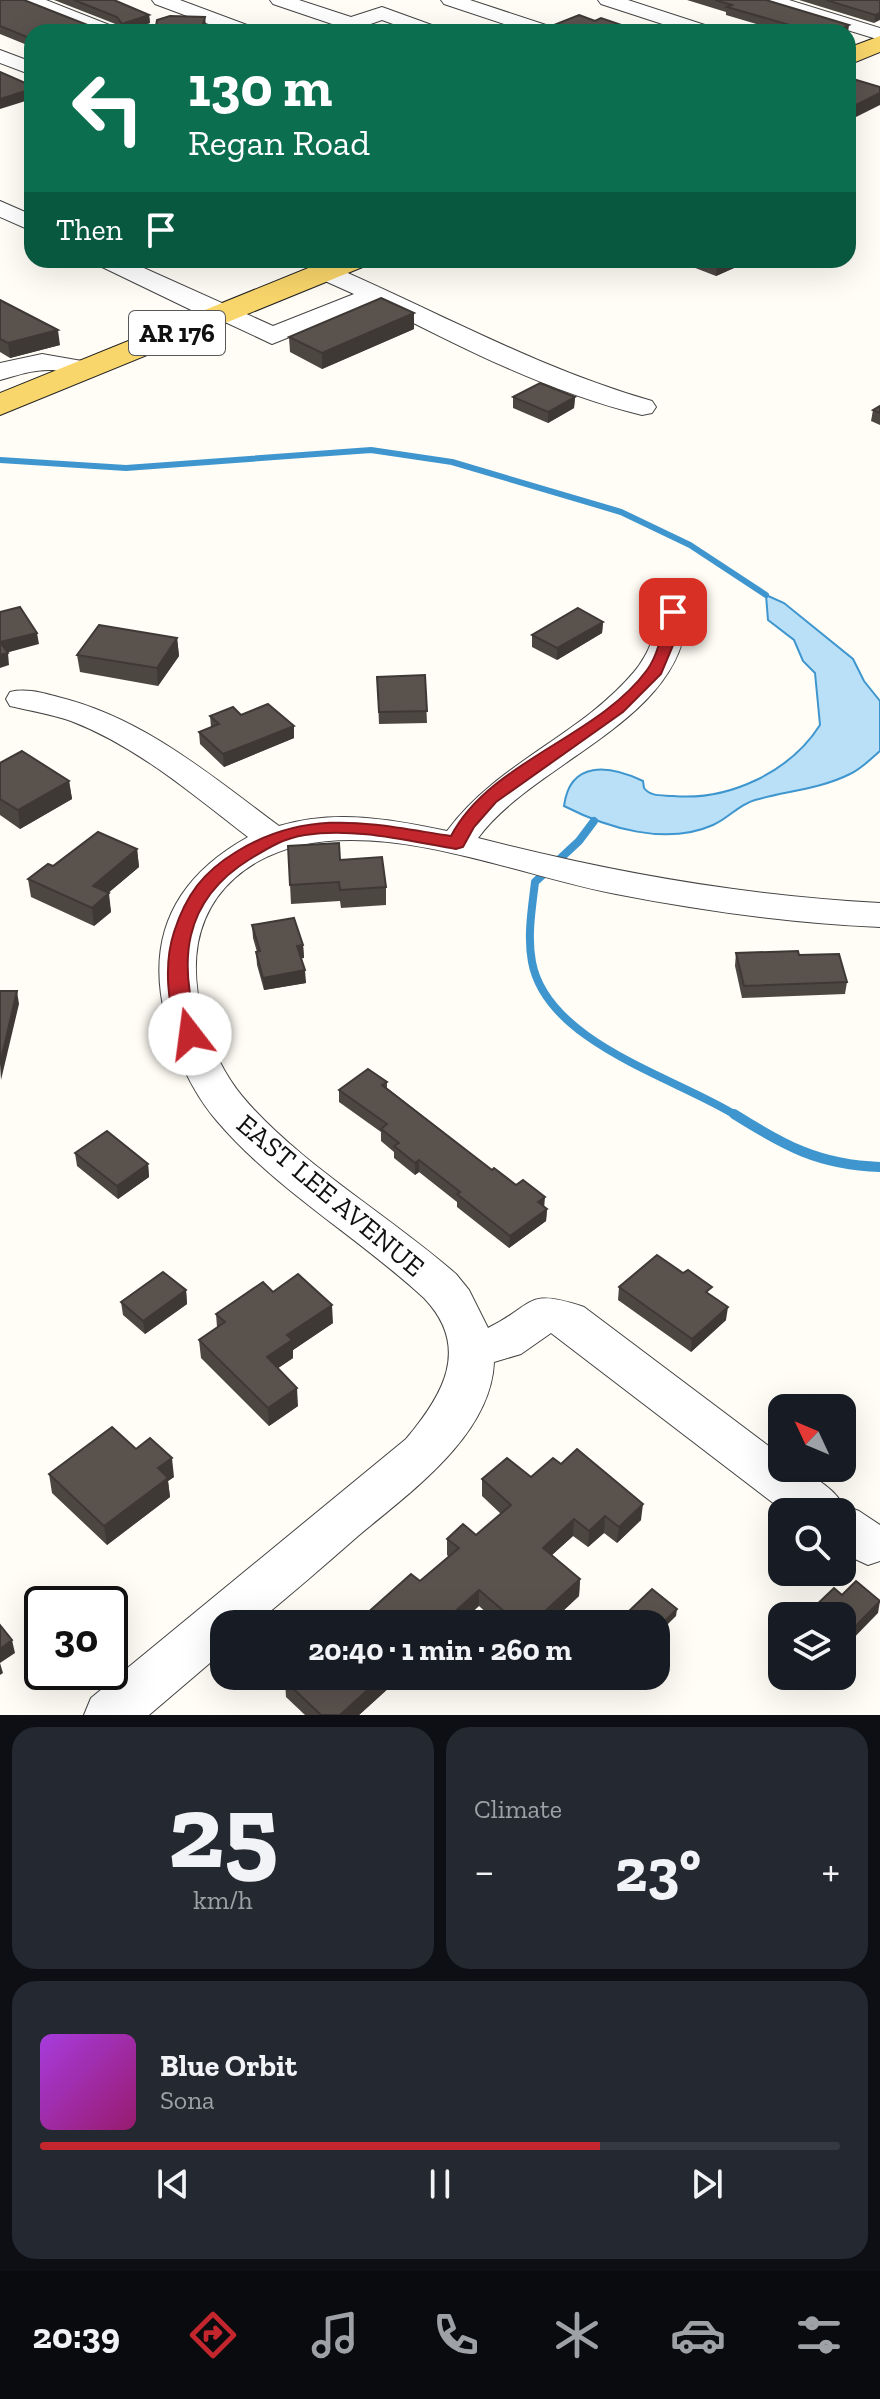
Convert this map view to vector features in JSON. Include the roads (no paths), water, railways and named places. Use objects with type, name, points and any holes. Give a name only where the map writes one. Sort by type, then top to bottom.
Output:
[{"type":"main road","points":[[856,54],[880,43]]},
{"type":"main road","name":"AR 176","points":[[1,404],[335,268]]},
{"type":"street","points":[[29,0],[90,24]]},
{"type":"street","points":[[162,0],[226,24]]},
{"type":"street","points":[[185,9],[213,0]]},
{"type":"street","points":[[280,0],[336,24]]},
{"type":"street","points":[[451,0],[524,24]]},
{"type":"street","points":[[608,0],[682,24]]},
{"type":"street","points":[[769,0],[847,24]]},
{"type":"street","points":[[431,9],[475,24]]},
{"type":"street","points":[[351,24],[382,13],[408,23]]},
{"type":"street","points":[[622,16],[646,24]]},
{"type":"street","points":[[856,27],[880,34]]},
{"type":"street","points":[[0,56],[24,66]]},
{"type":"street","points":[[0,208],[24,220]]},
{"type":"street","points":[[124,268],[272,336],[375,294]]},
{"type":"street","points":[[342,268],[375,294],[490,351],[584,392],[642,407]]},
{"type":"street","points":[[0,372],[41,361],[67,363],[83,371]]},
{"type":"street","points":[[456,843],[466,824],[490,798],[617,708],[655,671],[671,631],[672,599]]},
{"type":"street","points":[[22,699],[81,714],[113,727],[163,758],[272,838]]},
{"type":"street","name":"EAST LEE AVENUE","points":[[471,1351],[470,1342],[448,1296],[389,1242],[253,1133],[229,1109],[205,1072],[180,1003],[177,977],[178,949],[191,909],[206,883],[221,869],[272,838],[307,829],[333,827],[400,832],[456,843],[526,863],[643,887],[880,915]]},
{"type":"street","points":[[110,1715],[423,1453],[463,1398],[471,1366],[471,1351],[505,1341],[544,1314],[568,1319],[803,1498]]},
{"type":"water","points":[[766,595],[784,603],[853,659],[864,681],[880,701],[880,751],[858,769],[839,779],[755,800],[719,822],[695,831],[676,834],[637,832],[564,806],[574,780],[593,770],[617,772],[643,781],[647,791],[657,795],[715,794],[756,780],[792,757],[807,742],[820,725],[815,673],[803,661],[794,640],[768,620]]},
{"type":"waterway","points":[[0,460],[126,468],[371,450],[452,462],[621,512],[690,545],[766,595]]},
{"type":"waterway","points":[[594,821],[579,841],[535,882],[530,942],[532,962],[543,990],[562,1015],[588,1036],[618,1055],[737,1116]]},
{"type":"waterway","points":[[734,1114],[803,1152],[839,1162],[880,1167]]}]
